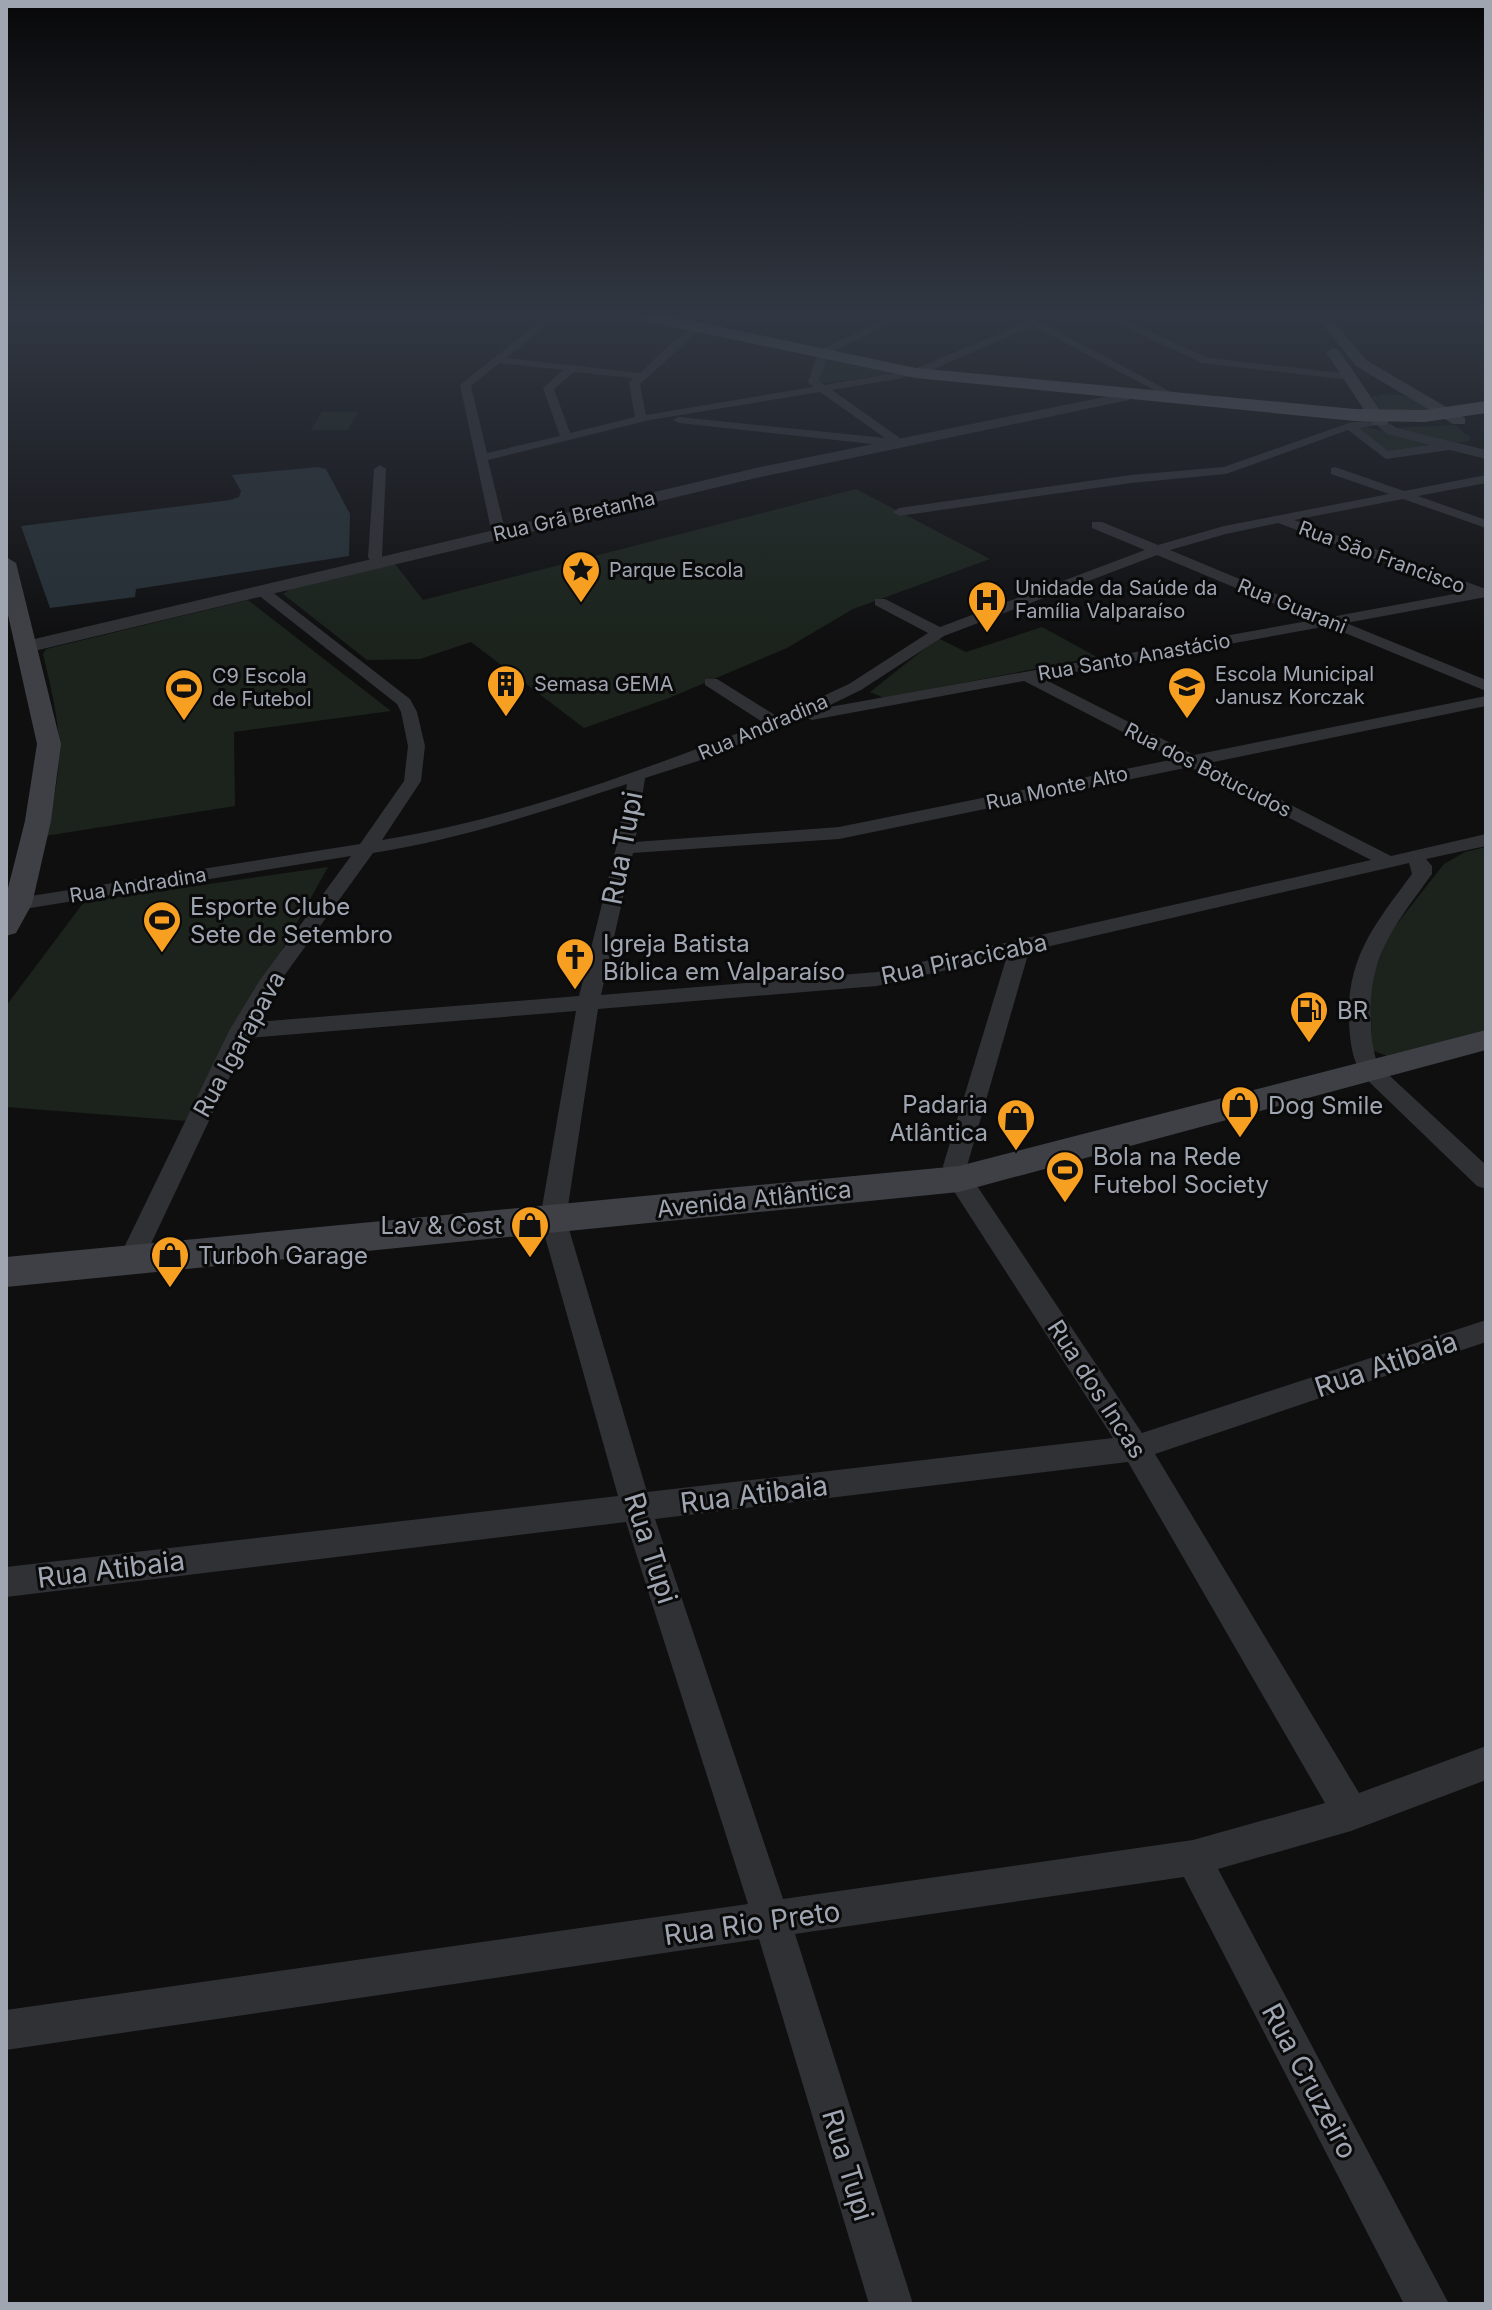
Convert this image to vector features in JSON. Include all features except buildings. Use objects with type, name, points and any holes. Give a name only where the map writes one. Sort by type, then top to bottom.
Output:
[{"type":"main road","points":[[6,563],[49,744],[38,821],[18,904],[6,927]]},
{"type":"main road","name":"Avenida Atlântica","points":[[6,1272],[959,1179],[1486,1040]]},
{"type":"street","points":[[474,424],[499,534]]},
{"type":"street","points":[[561,424],[566,437]]},
{"type":"street","points":[[482,458],[621,424]]},
{"type":"street","points":[[704,424],[900,443]]},
{"type":"street","points":[[872,424],[900,443]]},
{"type":"street","name":"Rua Grã Bretanha","points":[[26,647],[756,473],[995,424]]},
{"type":"street","points":[[899,512],[1115,481],[1226,470],[1359,424]]},
{"type":"street","points":[[1384,424],[1392,431],[1449,446],[1483,450]]},
{"type":"street","points":[[1460,424],[1483,450]]},
{"type":"street","points":[[1350,426],[1386,455],[1449,446]]},
{"type":"street","points":[[379,563],[375,557],[380,469]]},
{"type":"street","points":[[1335,471],[1486,524]]},
{"type":"street","name":"Rua Andradina","points":[[18,904],[456,833],[637,776],[779,722],[855,687],[939,633],[1157,550],[1213,532],[1486,479]]},
{"type":"street","name":"Rua São Francisco","points":[[1278,519],[1485,594]]},
{"type":"street","name":"Rua Guarani","points":[[1097,525],[1486,686]]},
{"type":"street","name":"Rua Igarapava","points":[[131,1260],[240,1031],[267,985],[408,791],[417,762],[408,709],[396,694],[262,591]]},
{"type":"street","name":"Rua Santo Anastácio","points":[[779,722],[1485,594]]},
{"type":"street","points":[[880,602],[939,633]]},
{"type":"street","name":"Rua dos Botucudos","points":[[1028,677],[1389,862]]},
{"type":"street","points":[[711,682],[779,722]]},
{"type":"street","points":[[855,687],[866,697],[895,701]]},
{"type":"street","name":"Rua Monte Alto","points":[[625,848],[839,833],[1486,701]]},
{"type":"street","name":"Rua Tupi","points":[[637,776],[625,848],[588,1004],[553,1219],[637,1509],[772,1920],[891,2304]]},
{"type":"street","name":"Rua Piracicaba","points":[[240,1031],[877,979],[1486,840]]},
{"type":"street","points":[[1414,857],[1422,866],[1422,874],[1377,934],[1358,989],[1362,1054],[1370,1070],[1486,1180]]},
{"type":"street","points":[[959,1179],[956,1155],[1020,947]]},
{"type":"street","name":"Rua dos Incas","points":[[959,1179],[1136,1448],[1351,1813]]},
{"type":"street","name":"Rua Atibaia","points":[[6,1582],[1136,1448],[1486,1331]]},
{"type":"street","name":"Rua Rio Preto","points":[[6,2030],[1193,1858],[1351,1813],[1486,1763]]},
{"type":"street","name":"Rua Cruzeiro","points":[[1193,1858],[1427,2304]]},
{"type":"shaded area","points":[[315,424],[351,424],[348,430],[311,430]]},
{"type":"shaded area","points":[[1455,425],[1471,438],[1469,441],[1455,443],[1394,428]]},
{"type":"shaded area","points":[[1366,427],[1434,444],[1385,453],[1358,428]]},
{"type":"shaded area","points":[[318,467],[326,469],[350,514],[349,556],[136,589],[135,597],[50,608],[21,526],[230,500],[239,497],[241,491],[232,475]]},
{"type":"shaded area","name":"Parque Escola","points":[[856,489],[990,559],[853,609],[787,648],[669,698],[584,728],[471,642],[420,659],[367,660],[283,594],[292,588],[395,564],[423,600]]},
{"type":"shaded area","name":"C9 Escola de Futebol","points":[[248,600],[391,711],[234,732],[235,806],[45,836],[59,765],[58,725],[43,654],[46,649]]},
{"type":"shaded area","points":[[1042,627],[1097,657],[884,698],[870,692],[938,638],[966,652]]},
{"type":"shaded area","points":[[1486,847],[1486,1031],[1387,1056],[1372,1050],[1370,985],[1388,935],[1444,864],[1465,852]]},
{"type":"shaded area","name":"Esporte Clube Sete de Setembro","points":[[328,867],[187,1121],[6,1107],[6,1006],[84,902]]},
{"type":"place","name":"Parque Escola","points":[[581,604]]},
{"type":"place","name":"Unidade da Saúde da Família Valparaíso","points":[[987,634]]},
{"type":"place","name":"Semasa GEMA","points":[[506,718]]},
{"type":"place","name":"Escola Municipal Janusz Korczak","points":[[1187,720]]},
{"type":"place","name":"C9 Escola de Futebol","points":[[184,722]]},
{"type":"place","name":"Esporte Clube Sete de Setembro","points":[[162,954]]},
{"type":"place","name":"Igreja Batista Bíblica em Valparaíso","points":[[575,991]]},
{"type":"place","name":"BR","points":[[1309,1044]]},
{"type":"place","name":"Dog Smile","points":[[1240,1139]]},
{"type":"place","name":"Padaria Atlântica","points":[[1016,1152]]},
{"type":"place","name":"Bola na Rede Futebol Society","points":[[1065,1204]]},
{"type":"place","name":"Lav & Cost","points":[[530,1259]]},
{"type":"place","name":"Turboh Garage","points":[[170,1289]]}]
